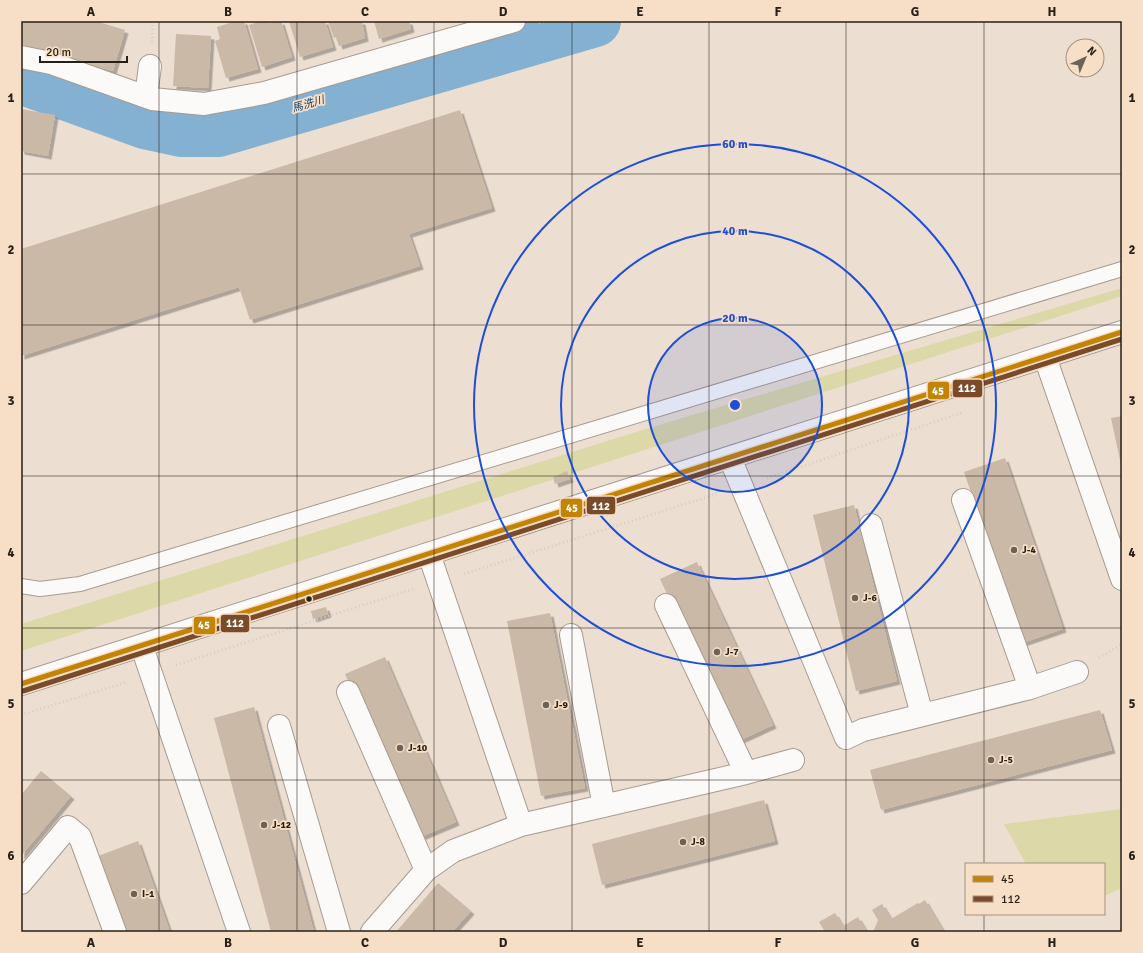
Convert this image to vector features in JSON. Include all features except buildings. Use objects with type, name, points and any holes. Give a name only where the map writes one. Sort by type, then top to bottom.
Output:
[{"type":"street","points":[[21,57],[51,63],[146,96],[204,104],[264,93],[514,21]]},
{"type":"street","points":[[146,96],[150,66]]},
{"type":"street","points":[[21,684],[1122,332]]},
{"type":"street","points":[[1045,356],[1122,578]]},
{"type":"street","points":[[730,458],[839,733],[846,738],[862,730],[1030,688],[1076,672]]},
{"type":"street","points":[[964,500],[1030,688]]},
{"type":"street","points":[[871,525],[922,715]]},
{"type":"street","points":[[429,554],[521,825]]},
{"type":"street","points":[[666,605],[746,773]]},
{"type":"street","points":[[571,635],[604,806]]},
{"type":"street","points":[[142,646],[239,932]]},
{"type":"street","points":[[348,692],[426,870]]},
{"type":"street","points":[[279,726],[339,932]]},
{"type":"street","points":[[372,932],[426,870],[453,851],[521,825],[746,773],[793,760]]},
{"type":"street","points":[[21,883],[68,827],[80,837],[115,932]]},
{"type":"lane","points":[[21,586],[40,589],[80,584],[1122,269]]},
{"type":"path","points":[[174,665],[742,486],[965,412]]},
{"type":"path","points":[[21,715],[152,674]]},
{"type":"shaded area","points":[[1122,288],[1122,296],[21,651],[21,624],[662,424]]},
{"type":"shaded area","points":[[1122,809],[1122,888],[1105,896],[1105,863],[1025,863],[1004,824]]},
{"type":"waterway","name":"馬洗川","points":[[21,80],[29,81],[145,123],[182,131],[218,131],[595,21]]},
{"type":"transit line","name":"45","points":[[21,684],[1122,332]]},
{"type":"transit line","name":"112","points":[[23,691],[1122,339]]},
{"type":"place","name":"J-4","points":[[1014,550]]},
{"type":"place","name":"J-6","points":[[855,598]]},
{"type":"place","name":"J-7","points":[[717,652]]},
{"type":"place","name":"J-9","points":[[546,705]]},
{"type":"place","name":"J-10","points":[[400,748]]},
{"type":"place","name":"J-5","points":[[991,760]]},
{"type":"place","name":"J-12","points":[[264,825]]},
{"type":"place","name":"J-8","points":[[683,842]]},
{"type":"place","name":"I-1","points":[[134,894]]}]
